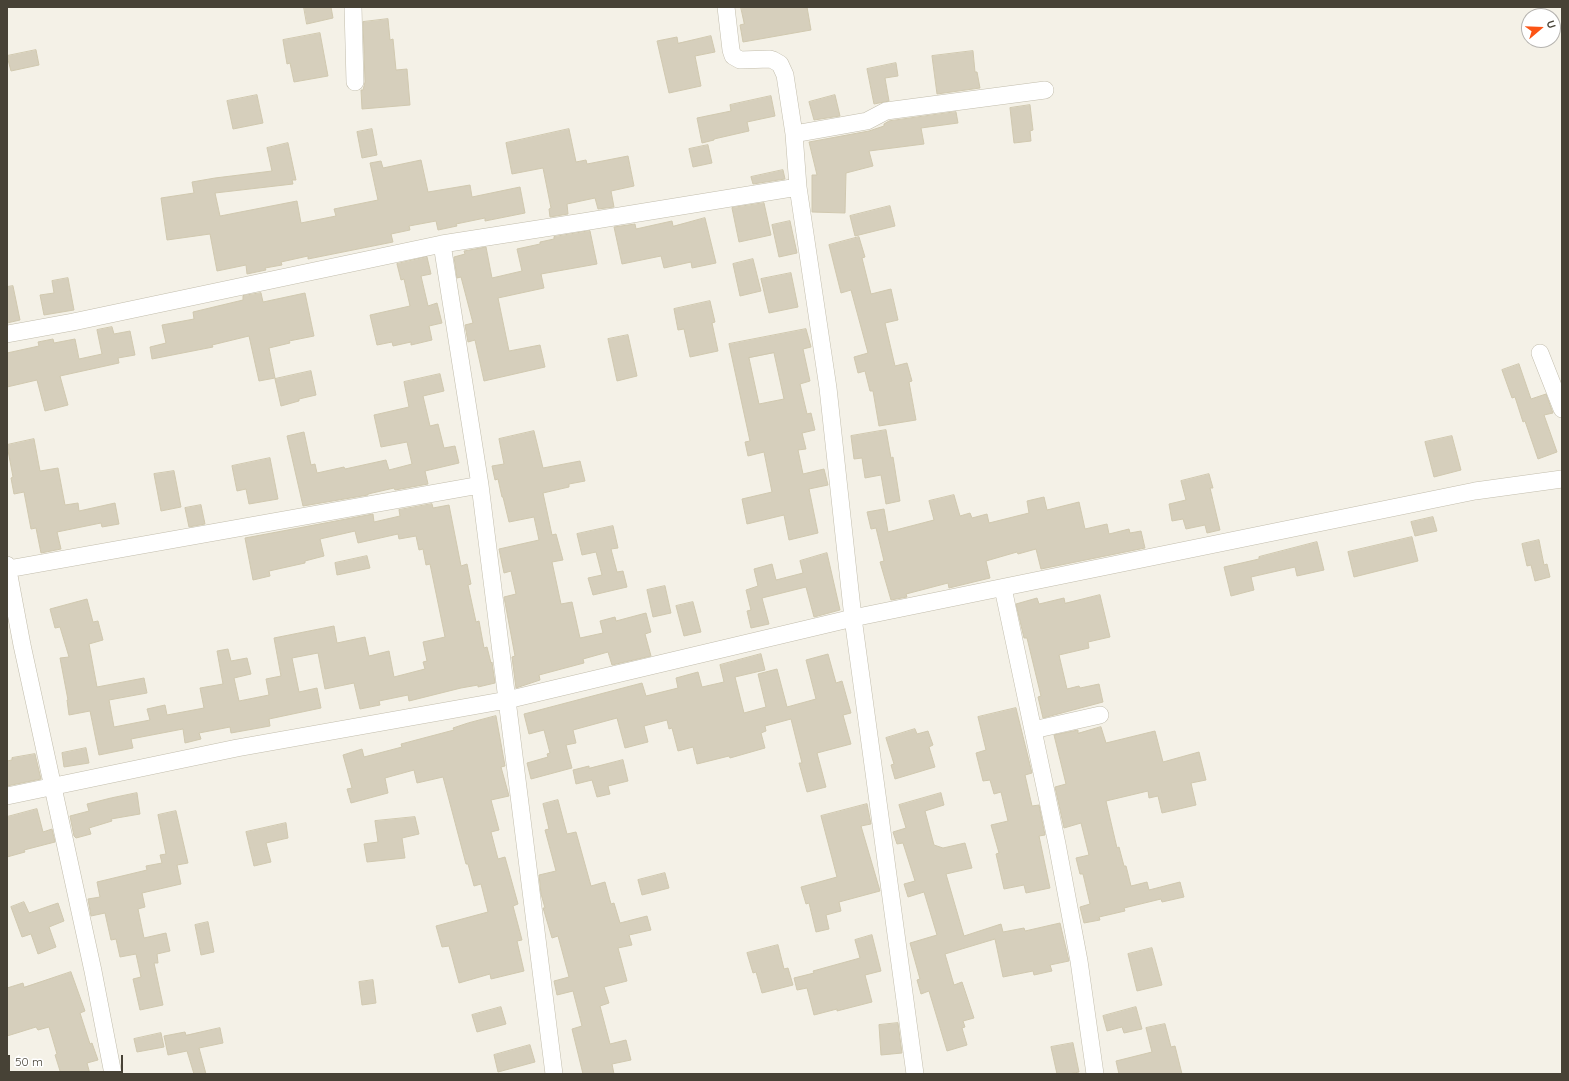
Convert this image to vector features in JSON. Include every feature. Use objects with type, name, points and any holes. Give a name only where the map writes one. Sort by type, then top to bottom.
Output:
[{"type":"street","points":[[353,7],[355,82]]},
{"type":"street","points":[[726,7],[733,56],[745,61],[770,58],[780,64],[785,75],[794,134],[798,187],[828,388],[853,618],[915,1074]]},
{"type":"street","points":[[794,134],[867,122],[886,111],[1045,90]]},
{"type":"street","points":[[7,334],[73,322],[442,244],[798,187]]},
{"type":"street","points":[[442,244],[480,484],[554,1074]]},
{"type":"street","points":[[1540,353],[1562,409]]},
{"type":"street","points":[[7,796],[236,748],[507,700],[853,618],[1475,492],[1562,479]]},
{"type":"street","points":[[113,1074],[93,971],[22,646],[7,567],[480,484]]},
{"type":"street","points":[[1003,588],[1057,844],[1078,953],[1095,1074]]},
{"type":"street","points":[[1033,730],[1100,715]]},
{"type":"building","points":[[304,7],[331,7],[333,18],[307,24]]},
{"type":"building","points":[[741,7],[807,7],[811,30],[743,42],[740,25],[744,24]]},
{"type":"building","points":[[388,19],[390,40],[393,39],[396,70],[407,69],[410,105],[362,109],[361,90],[363,90],[365,82],[363,22]]},
{"type":"building","points":[[320,33],[328,76],[294,82],[290,63],[287,64],[283,40]]},
{"type":"building","points":[[711,36],[715,52],[695,56],[701,86],[669,93],[657,41],[677,37],[678,43]]},
{"type":"building","points":[[36,50],[39,65],[11,71],[7,56]]},
{"type":"building","points":[[973,51],[975,72],[977,72],[980,88],[937,94],[932,56]]},
{"type":"building","points":[[896,63],[898,76],[885,78],[889,101],[874,104],[867,69]]},
{"type":"building","points":[[257,95],[263,123],[233,129],[227,101]]},
{"type":"building","points":[[835,95],[840,116],[814,120],[809,102]]},
{"type":"building","points":[[771,96],[775,116],[747,122],[749,131],[702,143],[697,118],[731,111],[730,105]]},
{"type":"building","points":[[1030,105],[1033,130],[1030,131],[1031,141],[1014,143],[1010,108]]},
{"type":"building","points":[[956,112],[958,123],[921,128],[924,144],[869,151],[873,166],[846,173],[845,213],[812,212],[812,175],[817,175],[809,142],[869,131],[884,126],[884,124],[889,121]]},
{"type":"building","points":[[372,129],[377,155],[362,158],[357,132]]},
{"type":"building","points":[[569,129],[576,162],[586,160],[587,164],[628,156],[634,186],[611,191],[614,207],[598,209],[595,198],[567,204],[568,214],[550,217],[549,209],[551,208],[543,168],[512,174],[506,143]]},
{"type":"building","points":[[288,143],[296,180],[292,180],[293,184],[215,193],[220,216],[297,201],[301,223],[336,216],[334,209],[378,200],[370,163],[381,161],[383,168],[421,160],[428,192],[470,185],[472,197],[520,187],[525,213],[485,221],[485,218],[456,224],[457,226],[438,230],[436,221],[409,226],[410,230],[391,234],[393,242],[308,259],[308,256],[281,262],[282,265],[265,268],[266,270],[247,274],[246,265],[217,271],[210,234],[167,240],[161,198],[194,193],[192,182],[272,171],[267,148]]},
{"type":"building","points":[[708,145],[712,163],[693,167],[689,149]]},
{"type":"building","points":[[783,170],[785,179],[753,184],[751,177]]},
{"type":"building","points":[[764,203],[771,235],[739,242],[732,208]]},
{"type":"building","points":[[890,206],[895,226],[855,236],[850,216]]},
{"type":"building","points":[[705,218],[716,263],[692,268],[691,262],[664,268],[661,256],[622,264],[614,227],[635,224],[636,229],[672,221],[673,226]]},
{"type":"building","points":[[790,221],[797,253],[779,257],[772,225]]},
{"type":"building","points":[[590,231],[597,264],[541,274],[544,288],[498,298],[509,351],[540,345],[545,367],[484,381],[475,340],[468,342],[465,325],[473,323],[461,277],[457,278],[454,257],[465,254],[464,251],[486,247],[492,278],[522,271],[517,249],[540,244],[540,242],[554,239],[554,237]]},
{"type":"building","points":[[859,237],[865,257],[862,258],[871,294],[891,289],[898,320],[885,323],[895,366],[907,363],[912,381],[909,382],[916,420],[879,426],[873,391],[870,391],[865,371],[858,373],[854,357],[868,353],[851,290],[841,293],[829,245]]},
{"type":"building","points":[[427,257],[431,274],[421,276],[428,306],[437,303],[442,323],[429,326],[432,340],[411,345],[411,342],[393,346],[392,342],[377,345],[370,315],[410,306],[404,279],[401,280],[397,264]]},
{"type":"building","points":[[753,259],[761,291],[740,296],[733,264]]},
{"type":"building","points":[[791,273],[798,307],[769,313],[761,279]]},
{"type":"building","points":[[68,278],[74,310],[44,315],[40,295],[54,293],[52,281]]},
{"type":"building","points":[[13,286],[20,320],[7,323],[7,287]]},
{"type":"building","points":[[261,293],[263,302],[305,293],[314,336],[289,341],[290,343],[269,348],[275,378],[259,381],[249,336],[212,345],[213,347],[152,359],[150,347],[166,343],[162,325],[194,319],[193,312],[243,300],[243,296]]},
{"type":"building","points":[[710,301],[715,322],[712,323],[718,351],[690,357],[684,329],[678,330],[674,309]]},
{"type":"building","points":[[112,327],[114,334],[130,331],[135,355],[118,358],[119,363],[60,376],[68,405],[45,411],[37,380],[7,387],[7,353],[39,346],[38,342],[53,339],[54,343],[75,339],[79,359],[102,354],[97,330]]},
{"type":"building","points":[[806,329],[811,347],[803,349],[810,381],[800,384],[807,414],[811,413],[815,430],[802,433],[806,449],[798,450],[803,474],[824,469],[828,485],[809,489],[818,533],[789,540],[784,515],[747,524],[742,499],[772,492],[764,452],[748,456],[745,442],[750,441],[729,344]],"holes":[[[774,353],[784,399],[759,404],[749,358]]]},
{"type":"building","points":[[628,335],[637,376],[617,381],[608,339]]},
{"type":"building","points":[[1519,364],[1531,399],[1546,394],[1553,413],[1544,415],[1557,452],[1538,459],[1525,421],[1523,422],[1515,397],[1512,398],[1502,370]]},
{"type":"building","points":[[311,371],[316,395],[299,399],[299,401],[281,406],[275,379]]},
{"type":"building","points":[[440,374],[444,391],[423,396],[430,426],[438,424],[444,448],[455,446],[459,463],[425,471],[428,484],[395,490],[394,488],[368,495],[303,506],[287,436],[304,432],[311,465],[315,464],[317,473],[344,467],[345,469],[386,460],[389,470],[412,464],[407,442],[381,447],[374,415],[409,407],[404,382]]},
{"type":"building","points":[[886,430],[891,458],[893,457],[900,501],[886,504],[881,475],[865,478],[862,458],[854,459],[851,436]]},
{"type":"building","points":[[534,431],[543,468],[580,461],[585,481],[569,484],[569,487],[543,493],[552,535],[556,534],[563,560],[552,562],[561,604],[572,602],[580,638],[603,633],[600,621],[615,617],[616,621],[646,613],[651,632],[645,634],[651,656],[612,665],[608,652],[583,659],[584,663],[539,675],[540,680],[516,688],[512,657],[515,656],[504,597],[516,594],[511,571],[504,573],[499,549],[539,540],[534,517],[509,522],[498,479],[495,480],[492,466],[504,464],[499,439]]},
{"type":"building","points":[[1452,436],[1461,470],[1434,477],[1425,442]]},
{"type":"building","points":[[34,439],[40,471],[58,468],[65,505],[78,503],[79,511],[115,503],[119,524],[102,527],[101,523],[57,532],[61,549],[41,553],[36,528],[31,529],[24,492],[14,494],[11,478],[13,477],[7,445]]},
{"type":"building","points":[[270,458],[278,499],[249,504],[246,489],[237,491],[232,466]]},
{"type":"building","points":[[174,471],[181,507],[161,511],[154,474]]},
{"type":"building","points":[[1209,474],[1213,488],[1210,488],[1220,530],[1207,533],[1205,525],[1186,529],[1183,519],[1172,521],[1169,504],[1186,500],[1181,481]]},
{"type":"building","points":[[954,495],[960,516],[970,513],[972,518],[987,514],[989,523],[1029,513],[1027,501],[1044,497],[1047,510],[1079,502],[1085,529],[1107,524],[1109,534],[1129,529],[1130,533],[1141,531],[1145,548],[1041,569],[1036,549],[1018,554],[1017,552],[986,561],[990,578],[949,588],[948,583],[906,594],[907,597],[891,600],[880,562],[884,561],[876,528],[871,529],[867,512],[884,509],[888,532],[934,520],[929,501]]},
{"type":"building","points":[[432,504],[433,508],[449,505],[461,566],[467,564],[471,584],[468,585],[476,622],[479,621],[484,648],[487,647],[491,663],[492,662],[495,683],[478,687],[478,685],[461,688],[409,701],[408,695],[379,701],[380,705],[360,709],[354,683],[325,689],[318,653],[292,658],[299,692],[317,688],[321,708],[269,719],[270,726],[231,733],[230,727],[199,733],[201,739],[185,743],[183,729],[131,739],[133,748],[99,755],[90,711],[69,715],[68,700],[60,658],[69,657],[60,627],[55,628],[50,609],[87,599],[93,622],[98,621],[103,640],[89,644],[97,687],[144,678],[147,693],[109,700],[114,727],[150,720],[147,709],[165,705],[167,715],[204,708],[200,688],[223,684],[217,651],[228,649],[231,661],[247,658],[251,674],[234,678],[239,701],[269,695],[266,679],[281,676],[274,638],[334,626],[337,643],[365,637],[369,656],[389,651],[394,677],[425,669],[423,662],[427,661],[423,642],[445,637],[430,564],[426,565],[423,549],[419,550],[416,536],[399,539],[398,534],[358,543],[355,531],[320,539],[324,556],[305,561],[305,563],[269,571],[270,576],[253,580],[245,538],[373,514],[374,522],[400,516],[399,510]]},
{"type":"building","points":[[201,505],[205,524],[189,527],[185,508]]},
{"type":"building","points":[[1433,517],[1437,531],[1415,536],[1411,522]]},
{"type":"building","points":[[613,526],[618,548],[611,549],[617,572],[623,571],[627,587],[593,595],[588,578],[602,575],[596,552],[582,555],[577,534]]},
{"type":"building","points":[[1412,537],[1418,561],[1354,577],[1348,552]]},
{"type":"building","points":[[1539,540],[1544,565],[1547,564],[1550,577],[1535,581],[1531,565],[1527,566],[1522,544]]},
{"type":"building","points":[[1317,542],[1324,570],[1297,576],[1295,567],[1251,577],[1254,590],[1231,596],[1224,567],[1259,559],[1259,557]]},
{"type":"building","points":[[827,553],[840,610],[814,617],[806,587],[762,598],[769,624],[751,628],[747,611],[751,610],[746,590],[758,586],[754,569],[772,564],[776,580],[803,573],[800,561]]},
{"type":"building","points":[[367,556],[370,568],[337,575],[335,563]]},
{"type":"building","points":[[665,586],[671,613],[653,617],[647,590]]},
{"type":"building","points":[[1100,595],[1110,637],[1088,642],[1089,648],[1059,655],[1067,689],[1099,684],[1103,702],[1043,718],[1038,697],[1041,696],[1027,638],[1024,638],[1016,604],[1037,598],[1039,604],[1064,598],[1065,603]]},
{"type":"building","points":[[693,602],[701,632],[684,636],[676,606]]},
{"type":"building","points":[[761,654],[765,670],[735,677],[744,713],[766,707],[758,674],[777,669],[787,707],[816,699],[806,660],[828,654],[836,683],[842,681],[851,713],[843,715],[851,744],[817,753],[826,787],[807,792],[799,763],[802,763],[791,719],[765,726],[766,731],[761,733],[765,748],[730,758],[729,756],[697,764],[693,747],[678,751],[672,728],[669,729],[667,720],[644,726],[648,742],[625,748],[617,718],[573,730],[576,743],[566,745],[572,768],[531,779],[527,763],[548,757],[547,754],[550,753],[544,730],[529,734],[524,714],[642,683],[646,696],[678,688],[676,678],[698,672],[702,687],[724,682],[720,665]]},
{"type":"building","points":[[1016,708],[1032,773],[1025,775],[1032,806],[1039,805],[1045,835],[1039,836],[1050,888],[1026,893],[1024,885],[1004,889],[996,854],[999,853],[991,825],[1008,821],[1001,792],[994,794],[990,780],[983,781],[976,753],[986,750],[978,717]]},
{"type":"building","points":[[496,716],[505,766],[501,767],[509,796],[491,800],[499,830],[491,832],[498,859],[505,857],[518,904],[513,906],[522,940],[517,941],[524,971],[491,979],[490,974],[459,983],[449,946],[442,947],[436,926],[488,912],[481,884],[474,886],[468,864],[466,864],[443,777],[417,783],[414,770],[385,778],[388,793],[351,803],[347,789],[352,788],[343,755],[362,749],[364,757],[402,747],[401,744],[454,730],[453,728]]},
{"type":"building","points":[[1101,727],[1106,743],[1155,731],[1163,762],[1199,752],[1206,780],[1191,783],[1196,805],[1162,813],[1158,796],[1149,798],[1148,791],[1106,801],[1117,848],[1119,847],[1131,886],[1147,882],[1149,890],[1180,882],[1184,897],[1162,902],[1161,899],[1124,908],[1125,911],[1099,917],[1100,920],[1084,923],[1080,907],[1090,904],[1083,874],[1080,874],[1076,858],[1089,855],[1081,823],[1064,828],[1055,787],[1066,784],[1054,735],[1078,730],[1078,733]]},
{"type":"building","points":[[915,729],[917,734],[928,731],[933,745],[929,747],[935,767],[895,779],[891,765],[894,764],[886,738]]},
{"type":"building","points":[[86,748],[89,763],[64,767],[62,753]]},
{"type":"building","points":[[35,754],[41,779],[7,786],[7,761],[12,760],[12,758]]},
{"type":"building","points":[[623,760],[628,781],[608,786],[610,794],[597,797],[592,780],[576,784],[573,770]]},
{"type":"building","points":[[137,793],[140,814],[111,819],[112,821],[89,828],[91,834],[76,838],[74,836],[70,816],[89,811],[87,804]]},
{"type":"building","points":[[941,793],[944,805],[925,811],[934,845],[943,848],[965,843],[972,868],[946,874],[964,936],[1001,924],[1003,932],[1024,928],[1025,931],[1060,923],[1069,961],[1050,965],[1052,971],[1034,975],[1033,971],[1003,977],[995,939],[945,954],[954,985],[962,982],[974,1018],[963,1021],[965,1027],[962,1028],[967,1045],[947,1051],[929,991],[921,994],[917,980],[920,979],[910,943],[937,935],[924,892],[908,897],[904,884],[915,881],[903,843],[897,844],[893,832],[906,828],[899,805]]},
{"type":"building","points":[[558,800],[567,834],[576,832],[591,886],[605,882],[611,904],[614,903],[620,923],[647,916],[651,930],[629,935],[632,945],[618,948],[627,981],[604,987],[609,1003],[600,1006],[610,1044],[626,1040],[631,1060],[612,1064],[614,1074],[583,1074],[572,1029],[582,1026],[573,991],[557,995],[554,981],[569,977],[558,936],[552,938],[543,908],[545,908],[541,894],[539,875],[556,871],[545,830],[549,829],[543,804]]},
{"type":"building","points":[[867,804],[871,824],[861,826],[880,891],[839,902],[841,911],[826,915],[829,929],[816,932],[809,903],[806,904],[801,887],[837,877],[821,816]]},
{"type":"building","points":[[37,809],[43,832],[52,829],[55,842],[24,850],[25,852],[7,857],[7,817]]},
{"type":"building","points":[[176,811],[188,863],[177,865],[181,884],[142,893],[145,907],[138,909],[144,938],[166,933],[170,951],[157,954],[158,963],[154,963],[163,1005],[140,1010],[133,979],[141,977],[136,954],[120,957],[116,939],[111,940],[105,913],[91,916],[88,899],[100,897],[97,882],[147,870],[146,866],[162,863],[160,855],[166,854],[158,815]]},
{"type":"building","points":[[415,817],[419,834],[402,838],[405,858],[367,862],[364,844],[378,842],[375,821]]},
{"type":"building","points":[[286,823],[288,838],[266,843],[271,862],[254,866],[246,832]]},
{"type":"building","points":[[665,873],[669,888],[642,895],[638,880]]},
{"type":"building","points":[[24,902],[29,913],[58,903],[64,921],[49,927],[56,947],[38,954],[31,934],[22,937],[11,907]]},
{"type":"building","points":[[208,922],[214,952],[201,955],[195,925]]},
{"type":"building","points":[[872,935],[881,971],[865,975],[872,1002],[814,1015],[807,988],[797,990],[794,978],[860,958],[855,940]]},
{"type":"building","points":[[778,945],[784,969],[788,968],[793,985],[762,993],[756,972],[753,973],[747,953]]},
{"type":"building","points":[[1152,948],[1162,985],[1137,991],[1128,954]]},
{"type":"building","points":[[71,972],[85,1011],[80,1013],[90,1044],[92,1043],[98,1060],[87,1063],[90,1074],[61,1074],[49,1027],[38,1030],[36,1027],[7,1036],[7,988],[23,983],[24,987]]},
{"type":"building","points":[[373,980],[376,1003],[362,1005],[359,982]]},
{"type":"building","points":[[501,1007],[506,1024],[477,1032],[472,1015]]},
{"type":"building","points":[[1136,1007],[1142,1029],[1124,1033],[1122,1027],[1107,1031],[1103,1016]]},
{"type":"building","points":[[898,1023],[902,1053],[881,1055],[879,1025]]},
{"type":"building","points":[[1165,1024],[1171,1047],[1175,1046],[1182,1074],[1119,1074],[1116,1061],[1152,1052],[1146,1028]]},
{"type":"building","points":[[220,1028],[223,1043],[199,1048],[206,1074],[194,1074],[187,1051],[168,1055],[164,1036],[185,1032],[186,1035]]},
{"type":"building","points":[[161,1033],[164,1047],[137,1052],[134,1039]]},
{"type":"building","points":[[1073,1043],[1079,1072],[1057,1074],[1051,1047]]},
{"type":"building","points":[[530,1045],[535,1062],[498,1072],[494,1055]]}]
